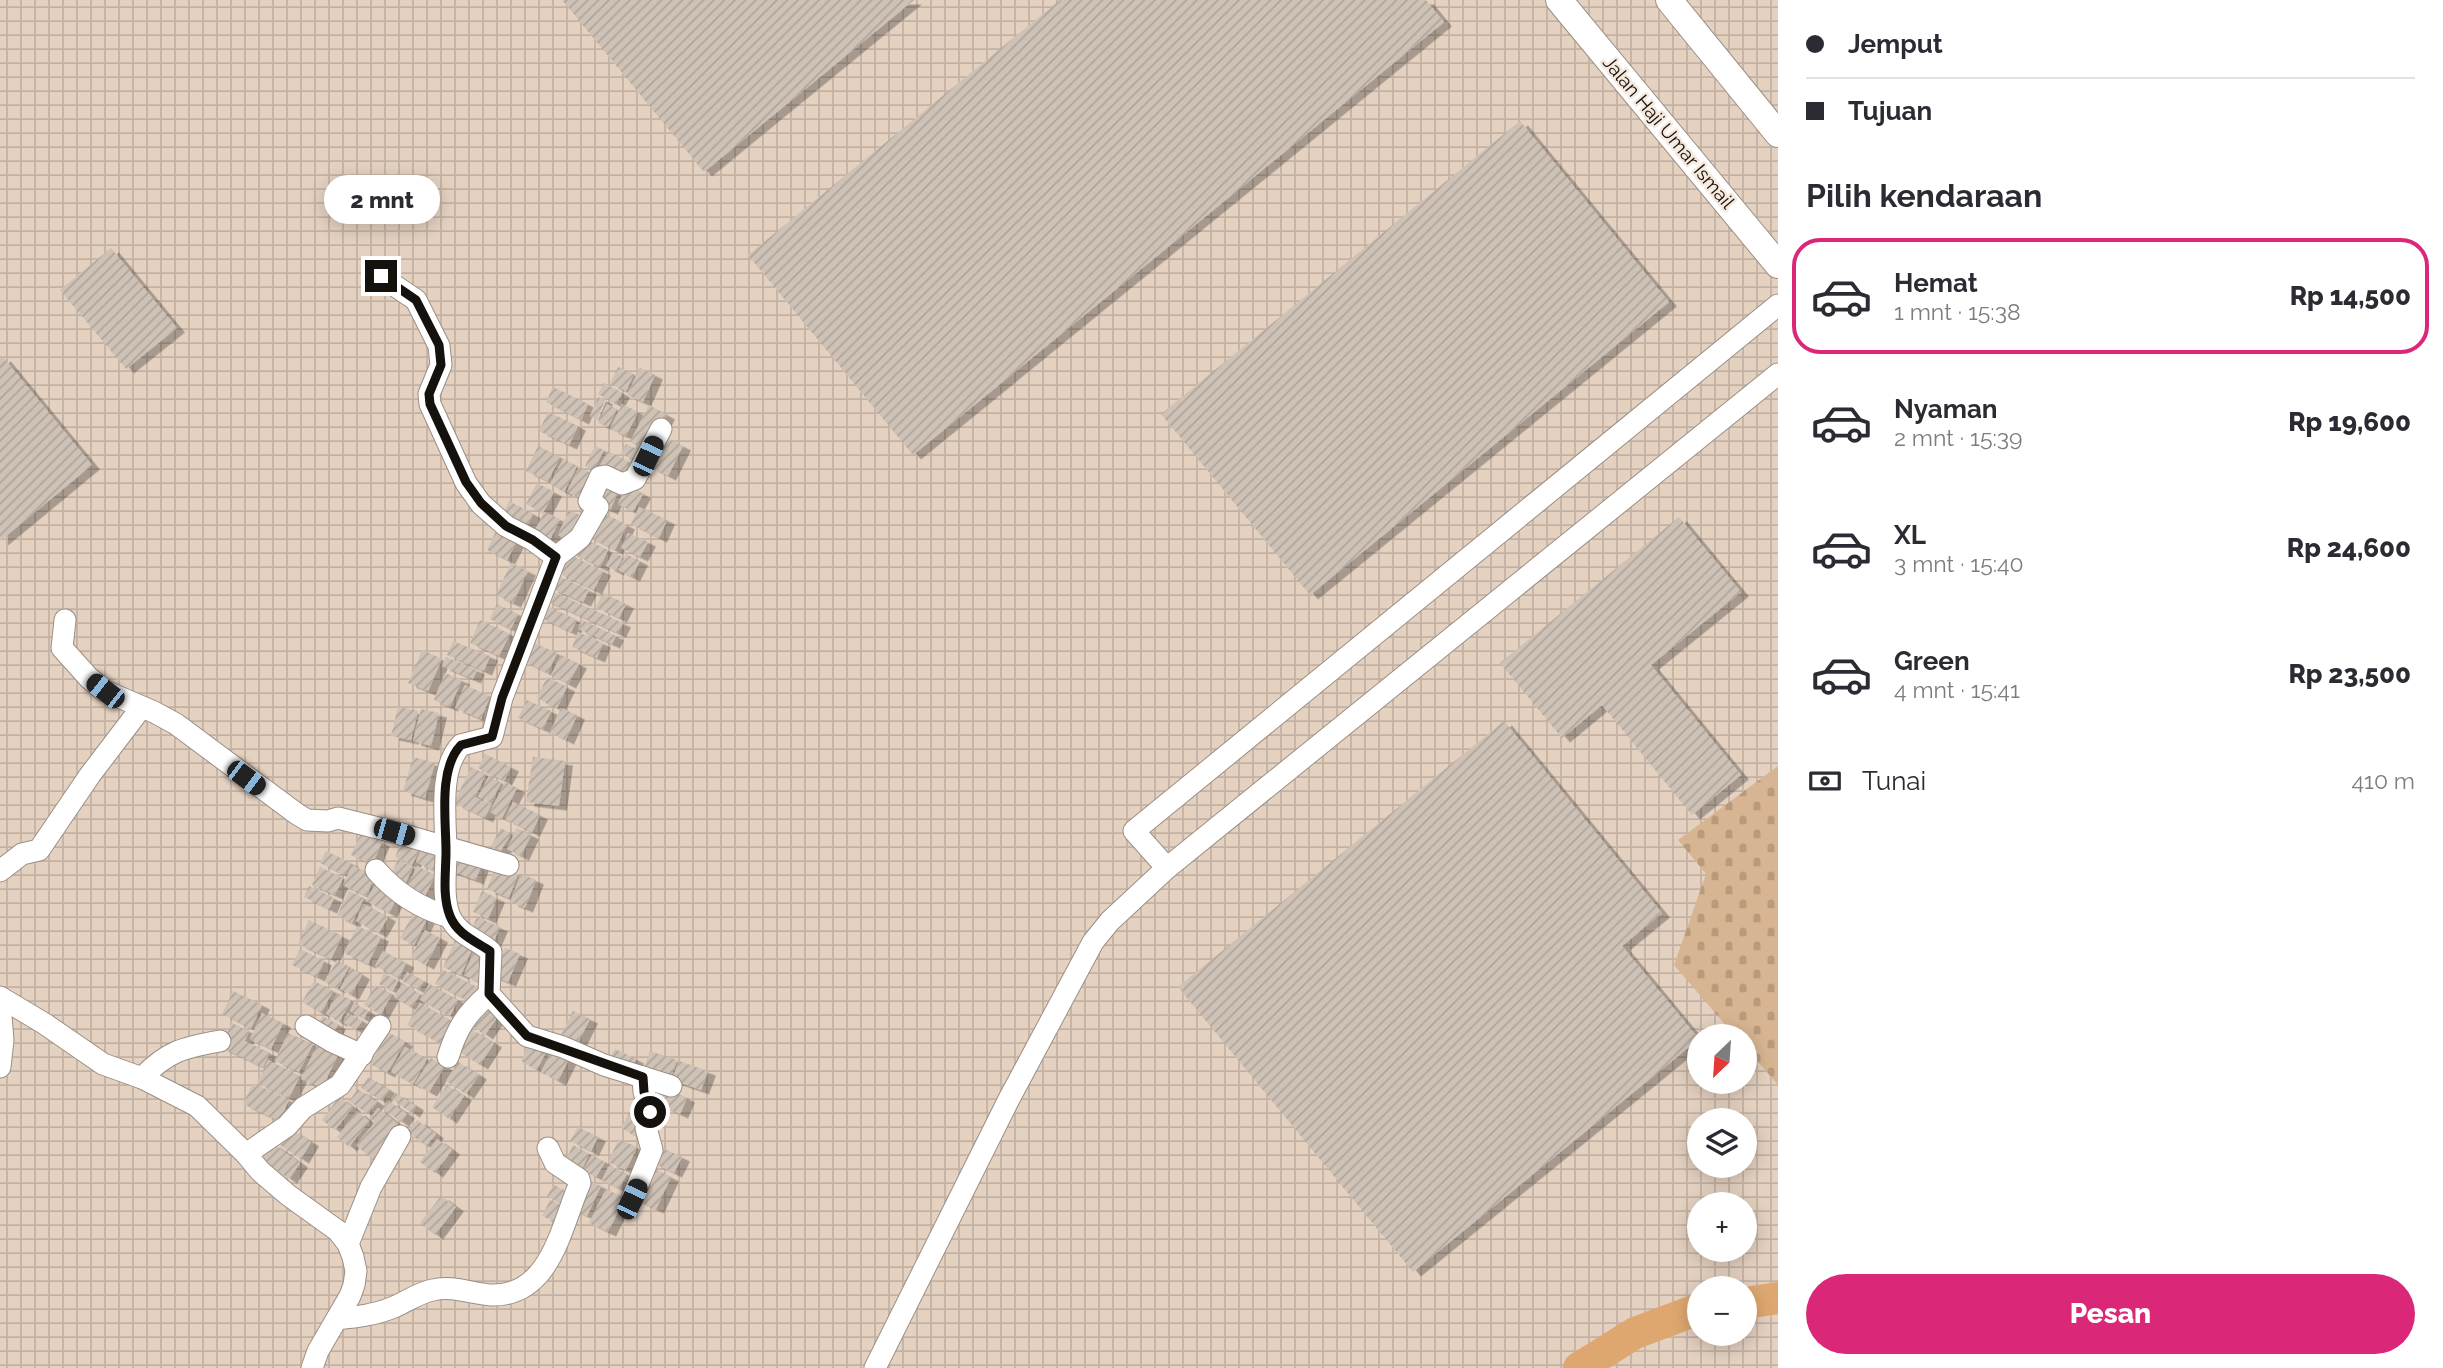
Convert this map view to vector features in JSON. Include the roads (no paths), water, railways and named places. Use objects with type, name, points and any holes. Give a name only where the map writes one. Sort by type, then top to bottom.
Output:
[{"type":"main road","name":"Jalan Haji Umar Ismail","points":[[1559,0],[1778,265]]},
{"type":"main road","points":[[1669,0],[1778,134]]},
{"type":"street","points":[[373,271],[416,300],[439,345],[441,365],[429,394],[430,404],[466,482],[481,503],[498,519],[556,557]]},
{"type":"street","points":[[1167,868],[1134,831],[1778,305]]},
{"type":"street","points":[[875,1368],[1009,1099],[1093,942],[1110,921],[1167,868],[1778,374]]},
{"type":"street","points":[[448,1057],[465,1017],[489,994],[491,952],[466,936],[448,907],[444,804],[452,759],[461,745],[492,737],[502,698],[556,557],[580,538],[598,508],[589,501],[600,477],[605,476],[622,484],[635,479],[661,429]]},
{"type":"street","points":[[65,620],[62,648],[89,678],[105,691],[176,724],[260,789],[307,820],[328,821],[338,818],[508,865]]},
{"type":"street","points":[[0,871],[22,854],[38,850],[141,708]]},
{"type":"street","points":[[376,870],[403,895],[423,906],[448,907]]},
{"type":"street","points":[[489,994],[527,1036],[671,1086]]},
{"type":"street","points":[[0,998],[45,1024],[103,1064],[142,1078],[197,1106],[260,1171],[338,1231],[348,1244],[356,1271],[354,1285],[318,1351],[312,1368]]},
{"type":"street","points":[[0,1004],[3,1041],[0,1067]]},
{"type":"street","points":[[306,1026],[332,1042],[362,1055]]},
{"type":"street","points":[[246,1154],[287,1126],[303,1108],[340,1086],[380,1026]]},
{"type":"street","points":[[142,1078],[171,1052],[220,1041]]},
{"type":"street","points":[[632,1199],[652,1150],[646,1128],[650,1112],[643,1077]]},
{"type":"street","points":[[348,1244],[371,1187],[400,1136]]},
{"type":"street","points":[[337,1319],[361,1317],[392,1308],[432,1290],[460,1289],[475,1293],[506,1294],[532,1282],[553,1254],[580,1183],[579,1179],[555,1163],[548,1149]]},
{"type":"waterway","points":[[1757,1301],[1778,1298]]},
{"type":"waterway","points":[[1579,1368],[1635,1333],[1687,1314]]}]
